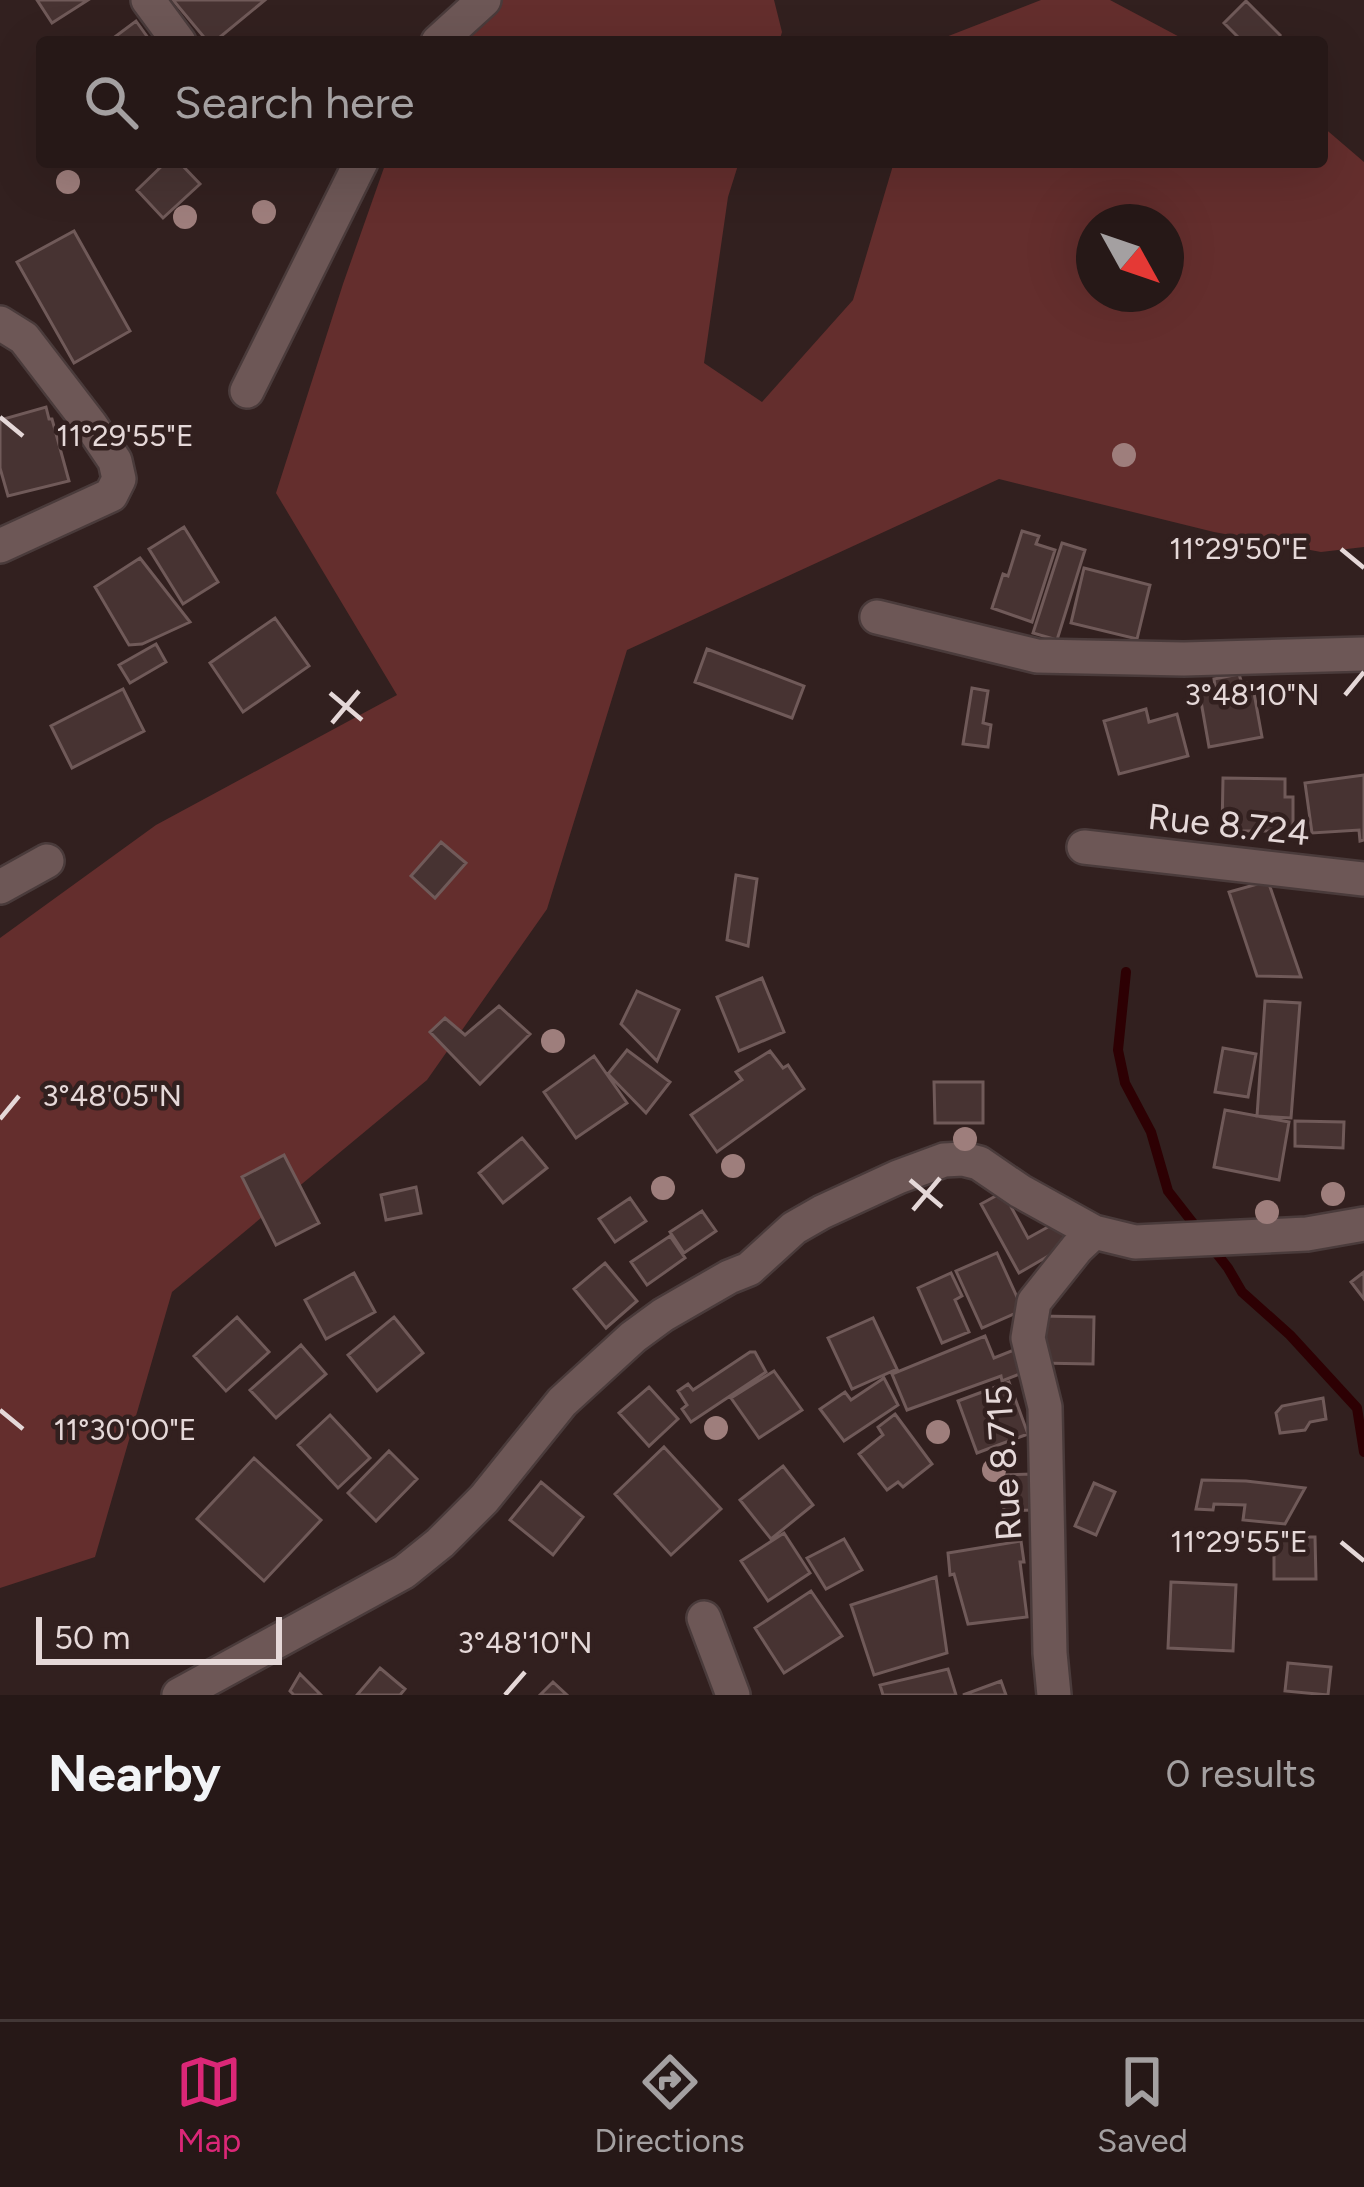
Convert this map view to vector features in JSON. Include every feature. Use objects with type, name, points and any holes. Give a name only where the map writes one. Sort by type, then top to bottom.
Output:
[{"type":"street","points":[[148,0],[175,36]]},
{"type":"street","points":[[445,36],[484,0]]},
{"type":"street","points":[[247,391],[358,168]]},
{"type":"street","points":[[0,323],[24,338],[116,461],[119,479],[111,495],[0,547]]},
{"type":"street","points":[[877,617],[1037,656],[1184,659],[1364,654]]},
{"type":"street","name":"Rue 8.724","points":[[1084,847],[1364,878]]},
{"type":"street","points":[[0,887],[47,861]]},
{"type":"street","points":[[179,1695],[404,1572],[484,1499],[562,1402],[633,1337],[663,1315],[749,1269],[794,1228],[898,1177],[944,1160],[980,1162],[1020,1191],[1094,1232],[1135,1242],[1307,1234],[1364,1224]]},
{"type":"street","name":"Rue 8.715","points":[[1054,1695],[1045,1407],[1028,1338],[1034,1302],[1094,1232]]},
{"type":"street","points":[[704,1618],[733,1695]]},
{"type":"shaded area","points":[[498,0],[774,0],[782,32],[781,36],[471,36]]},
{"type":"shaded area","points":[[1041,0],[1110,0],[1178,36],[948,36]]},
{"type":"shaded area","points":[[1328,131],[1364,162],[1364,547],[1321,552],[1214,532],[999,479],[627,650],[547,909],[427,1080],[172,1292],[95,1557],[0,1588],[0,938],[156,825],[397,695],[276,493],[384,168],[737,168],[728,197],[704,363],[762,402],[853,300],[892,168],[1328,168]]},
{"type":"building","points":[[37,0],[88,0],[52,23]]},
{"type":"building","points":[[173,0],[265,0],[221,36],[203,36]]},
{"type":"building","points":[[1246,1],[1280,35],[1237,36],[1224,23]]},
{"type":"building","points":[[136,21],[147,36],[116,36]]},
{"type":"building","points":[[160,168],[185,168],[200,184],[163,218],[137,190]]},
{"type":"building","points":[[74,231],[130,331],[74,363],[17,262]]},
{"type":"building","points":[[46,407],[69,481],[8,496],[0,468],[0,420]]},
{"type":"building","points":[[184,527],[218,582],[183,604],[149,549]]},
{"type":"building","points":[[1022,531],[1039,536],[1036,544],[1055,550],[1032,622],[992,608]]},
{"type":"building","points":[[1062,543],[1085,550],[1057,640],[1033,633]]},
{"type":"building","points":[[140,558],[190,622],[142,644],[129,645],[95,587]]},
{"type":"building","points":[[1084,568],[1150,585],[1137,639],[1071,623]]},
{"type":"building","points":[[275,618],[309,666],[243,712],[210,663]]},
{"type":"building","points":[[156,644],[166,662],[130,683],[119,665]]},
{"type":"building","points":[[707,649],[804,686],[792,718],[695,682]]},
{"type":"building","points":[[1239,674],[1242,684],[1252,682],[1262,737],[1209,747],[1199,690],[1215,686],[1214,679]]},
{"type":"building","points":[[972,688],[988,691],[983,723],[991,725],[988,747],[963,744]]},
{"type":"building","points":[[123,689],[144,731],[72,768],[51,726]]},
{"type":"building","points":[[1146,709],[1149,722],[1177,714],[1188,756],[1119,774],[1104,721]]},
{"type":"building","points":[[1364,775],[1364,840],[1360,841],[1359,830],[1312,833],[1305,783]]},
{"type":"building","points":[[1223,778],[1285,779],[1285,797],[1293,797],[1293,831],[1222,831]]},
{"type":"building","points":[[441,842],[466,863],[435,898],[411,876]]},
{"type":"building","points":[[736,875],[757,879],[748,946],[727,940]]},
{"type":"building","points":[[1268,881],[1301,977],[1257,976],[1229,892]]},
{"type":"building","points":[[762,978],[784,1032],[739,1051],[717,997]]},
{"type":"building","points":[[637,991],[679,1010],[657,1061],[621,1024]]},
{"type":"building","points":[[1265,1001],[1300,1003],[1291,1118],[1257,1116]]},
{"type":"building","points":[[499,1006],[530,1034],[480,1084],[430,1032],[445,1018],[465,1035]]},
{"type":"building","points":[[1223,1048],[1256,1054],[1248,1097],[1215,1092]]},
{"type":"building","points":[[627,1050],[670,1082],[646,1113],[608,1074]]},
{"type":"building","points":[[770,1051],[783,1068],[788,1065],[804,1089],[717,1152],[691,1115],[742,1080],[736,1072]]},
{"type":"building","points":[[594,1056],[627,1103],[576,1138],[544,1092]]},
{"type":"building","points":[[934,1082],[983,1082],[983,1123],[935,1123]]},
{"type":"building","points":[[1225,1110],[1289,1122],[1279,1180],[1214,1167]]},
{"type":"building","points":[[1295,1121],[1344,1122],[1343,1148],[1295,1146]]},
{"type":"building","points":[[522,1138],[547,1168],[503,1203],[479,1173]]},
{"type":"building","points":[[284,1155],[319,1223],[276,1245],[242,1177]]},
{"type":"building","points":[[416,1187],[421,1213],[386,1220],[381,1195]]},
{"type":"building","points":[[1003,1192],[1028,1238],[1057,1222],[1069,1244],[1019,1273],[981,1204]]},
{"type":"building","points":[[630,1198],[646,1221],[615,1242],[599,1219]]},
{"type":"building","points":[[702,1211],[716,1231],[684,1253],[670,1232]]},
{"type":"building","points":[[670,1236],[685,1258],[647,1285],[631,1262]]},
{"type":"building","points":[[997,1253],[1023,1310],[982,1328],[956,1271]]},
{"type":"building","points":[[605,1263],[637,1301],[606,1328],[574,1289]]},
{"type":"building","points":[[1364,1272],[1364,1299],[1351,1282]]},
{"type":"building","points":[[354,1273],[375,1312],[326,1339],[305,1300]]},
{"type":"building","points":[[951,1273],[962,1296],[955,1300],[969,1332],[942,1343],[918,1288]]},
{"type":"building","points":[[1039,1316],[1094,1317],[1093,1364],[1038,1363]]},
{"type":"building","points":[[237,1317],[269,1352],[226,1391],[194,1356]]},
{"type":"building","points":[[394,1317],[423,1353],[377,1391],[348,1355]]},
{"type":"building","points":[[873,1318],[897,1369],[852,1389],[828,1338]]},
{"type":"building","points":[[985,1336],[994,1358],[1019,1348],[1027,1371],[907,1410],[892,1374]]},
{"type":"building","points":[[301,1345],[326,1374],[276,1418],[250,1390]]},
{"type":"building","points":[[755,1352],[766,1372],[691,1422],[678,1391],[688,1384],[693,1390]]},
{"type":"building","points":[[774,1371],[802,1410],[759,1438],[731,1398]]},
{"type":"building","points":[[884,1378],[898,1405],[844,1441],[820,1409],[845,1392],[851,1400]]},
{"type":"building","points":[[1009,1382],[1028,1434],[977,1453],[958,1401]]},
{"type":"building","points":[[649,1387],[678,1419],[649,1446],[619,1413]]},
{"type":"building","points":[[1323,1398],[1326,1419],[1310,1422],[1305,1430],[1280,1433],[1276,1413],[1282,1406]]},
{"type":"building","points":[[895,1414],[932,1464],[903,1487],[898,1482],[887,1490],[859,1454],[883,1435],[878,1427]]},
{"type":"building","points":[[330,1415],[370,1458],[338,1488],[298,1445]]},
{"type":"building","points":[[664,1447],[721,1509],[671,1555],[615,1494]]},
{"type":"building","points":[[389,1451],[417,1479],[376,1521],[348,1493]]},
{"type":"building","points":[[254,1458],[321,1520],[264,1581],[197,1519]]},
{"type":"building","points":[[783,1466],[813,1505],[771,1539],[740,1500]]},
{"type":"building","points":[[1032,1474],[1033,1510],[1004,1511],[1002,1475]]},
{"type":"building","points":[[1202,1480],[1305,1488],[1285,1524],[1243,1520],[1245,1505],[1196,1509]]},
{"type":"building","points":[[541,1482],[583,1517],[553,1555],[510,1520]]},
{"type":"building","points":[[1094,1483],[1115,1492],[1096,1535],[1075,1526]]},
{"type":"building","points":[[784,1533],[810,1573],[768,1601],[741,1561]]},
{"type":"building","points":[[1274,1537],[1315,1537],[1316,1579],[1274,1579]]},
{"type":"building","points":[[844,1539],[862,1570],[826,1589],[807,1558]]},
{"type":"building","points":[[1021,1541],[1027,1617],[968,1624],[954,1574],[950,1575],[948,1553]]},
{"type":"building","points":[[936,1577],[947,1653],[874,1675],[851,1605]]},
{"type":"building","points":[[1171,1582],[1236,1585],[1233,1651],[1168,1648]]},
{"type":"building","points":[[811,1591],[842,1636],[784,1673],[755,1628]]},
{"type":"building","points":[[1288,1663],[1331,1667],[1328,1695],[1285,1691]]},
{"type":"building","points":[[380,1668],[405,1689],[400,1695],[357,1695]]},
{"type":"building","points":[[948,1669],[956,1695],[883,1695],[880,1685]]},
{"type":"building","points":[[300,1674],[321,1695],[290,1691]]},
{"type":"building","points":[[1001,1681],[1006,1695],[963,1695]]},
{"type":"building","points":[[553,1682],[567,1695],[540,1695]]},
{"type":"waterway","points":[[1126,972],[1118,1050],[1125,1083],[1151,1132],[1168,1191],[1242,1292],[1290,1335],[1357,1408],[1364,1452]]}]
